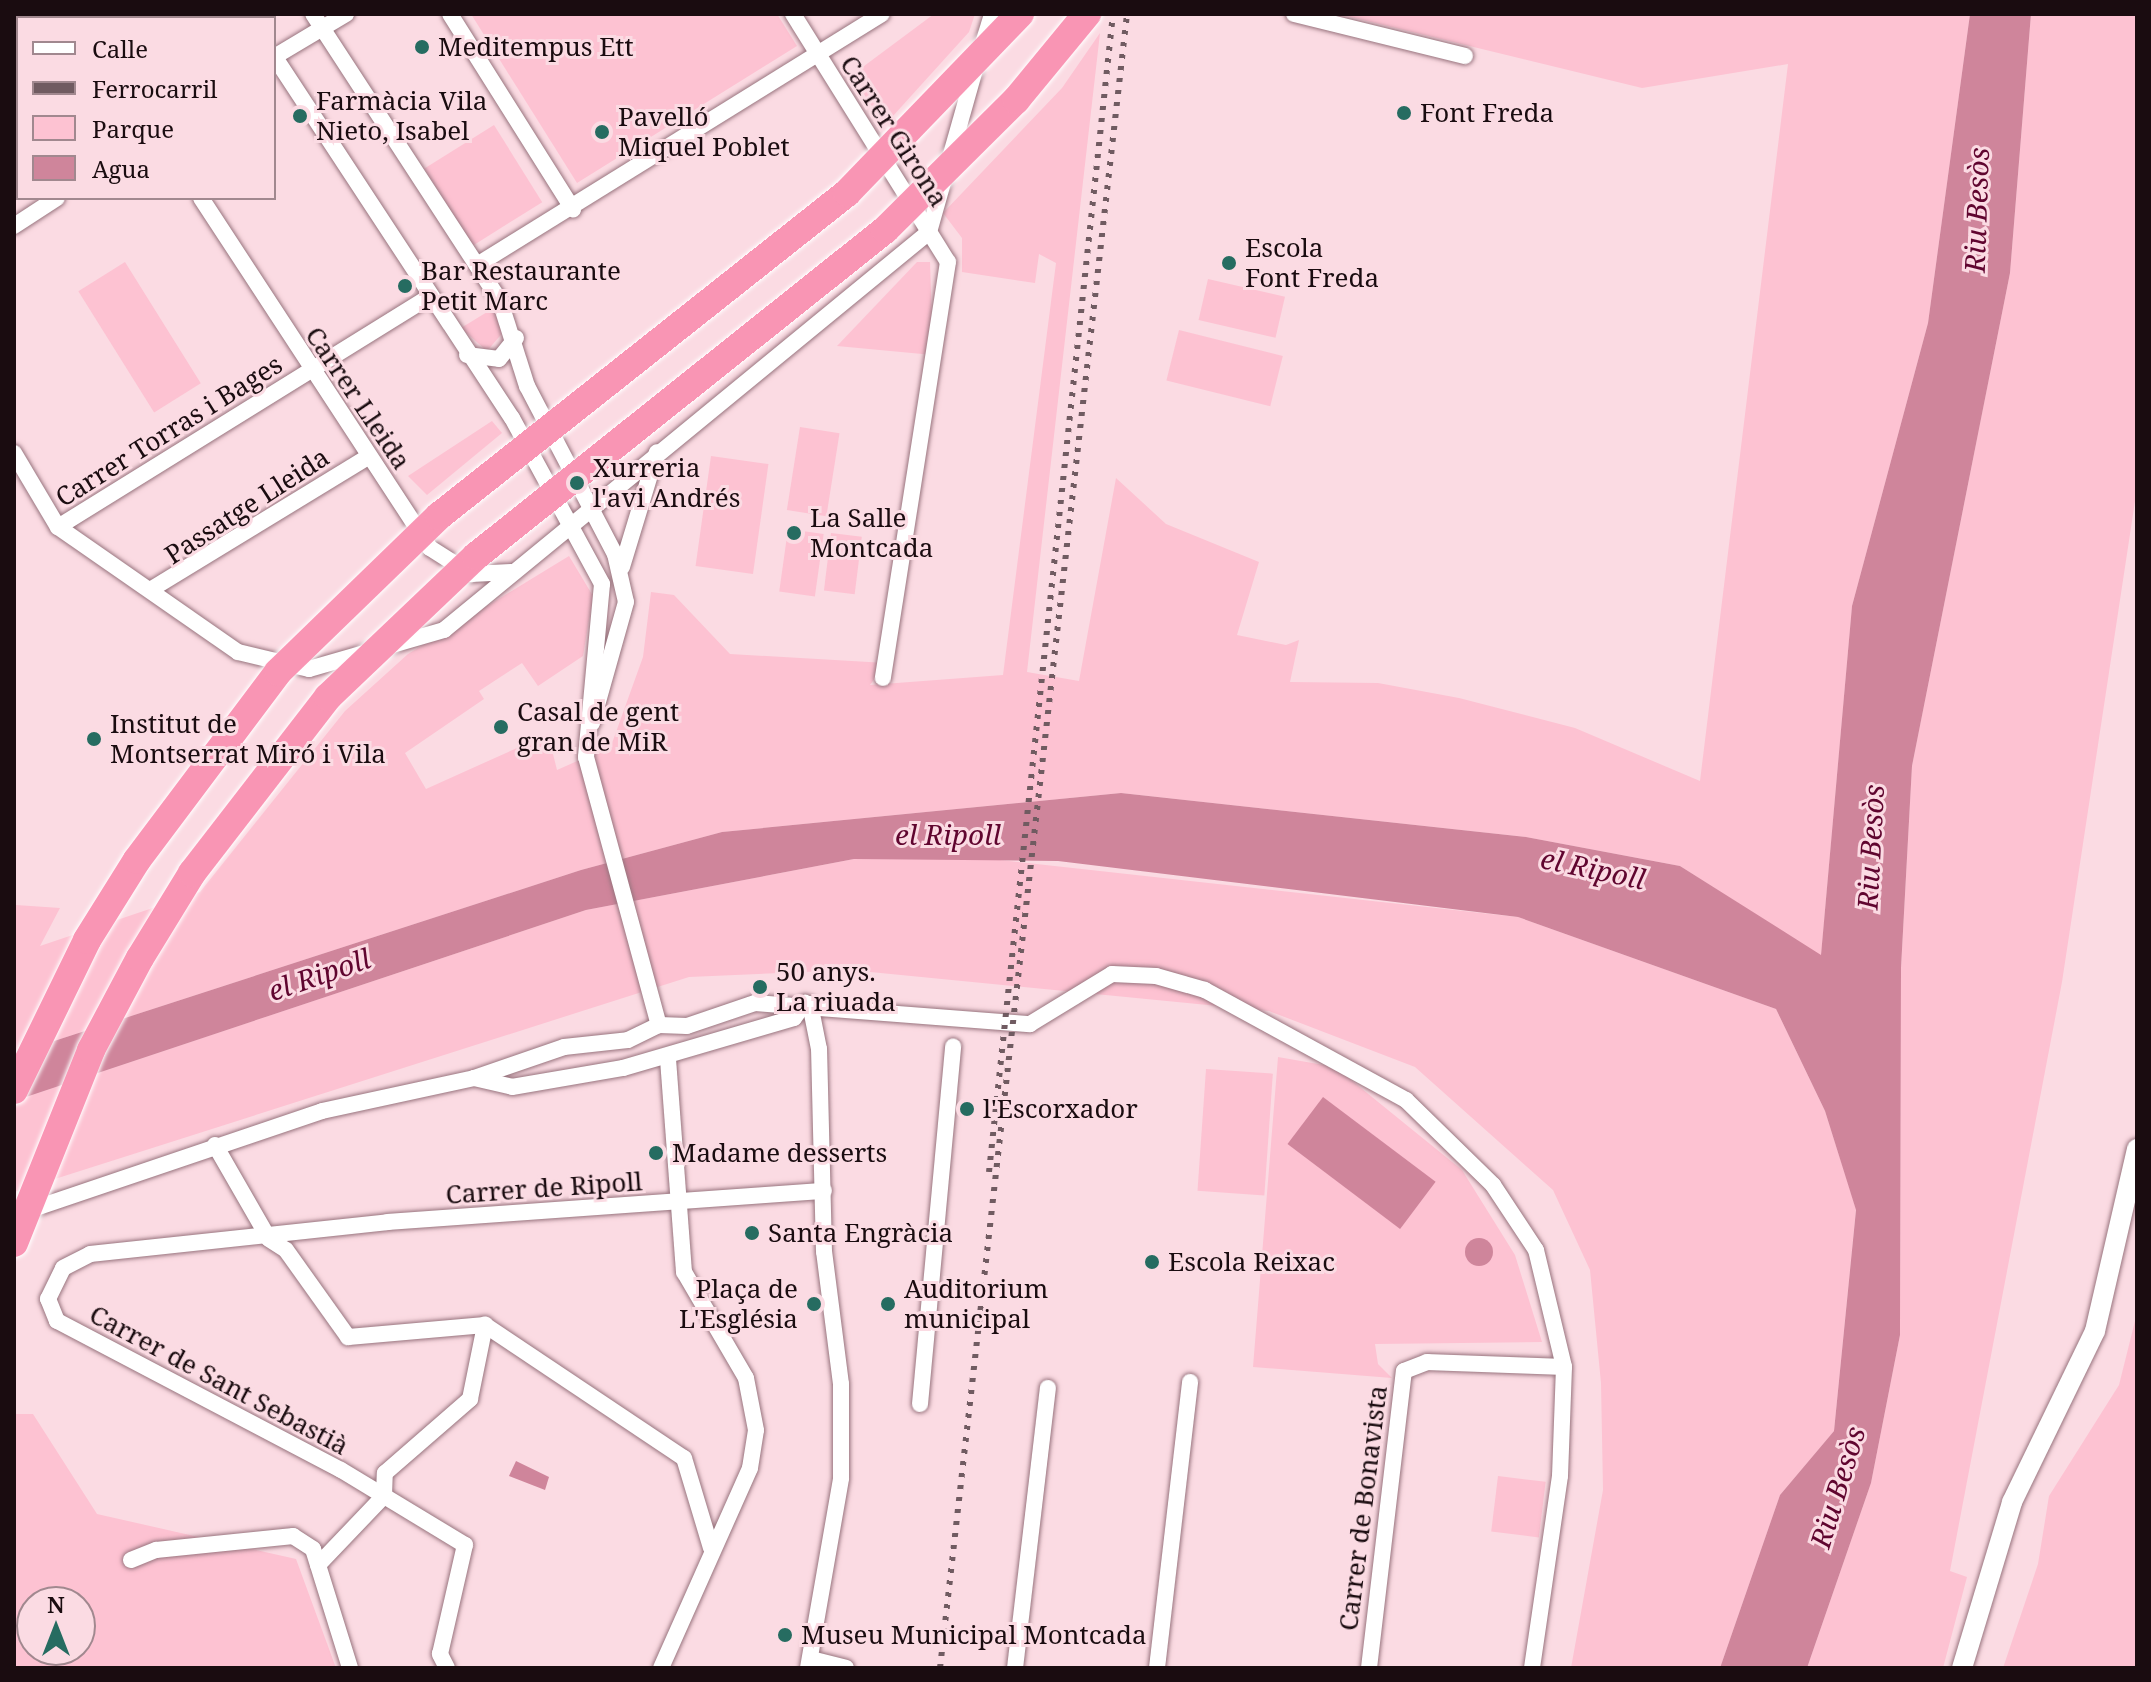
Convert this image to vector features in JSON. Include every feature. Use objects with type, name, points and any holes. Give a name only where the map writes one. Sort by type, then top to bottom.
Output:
[{"type":"highway","points":[[14,1090],[87,940],[137,860],[278,672],[439,516],[847,193],[1020,14]]},
{"type":"highway","points":[[14,1243],[72,1092],[140,958],[192,873],[328,697],[476,556],[885,230],[1016,100],[1087,14]]},
{"type":"street","points":[[276,54],[318,21],[346,14]]},
{"type":"street","points":[[450,14],[573,209]]},
{"type":"street","name":"Carrer Girona","points":[[793,14],[948,262],[883,678]]},
{"type":"street","points":[[477,265],[573,209],[882,14]]},
{"type":"street","points":[[14,453],[58,527],[238,652],[309,669],[444,630],[511,572],[572,529],[590,506],[929,232],[992,14]]},
{"type":"street","points":[[1294,14],[1465,56]]},
{"type":"street","points":[[318,21],[477,265],[516,338],[527,386],[590,506],[622,578]]},
{"type":"street","points":[[276,59],[427,298],[512,418],[602,584],[605,609],[586,699],[585,752],[659,1025]]},
{"type":"street","points":[[14,226],[54,200]]},
{"type":"street","name":"Carrer Lleida","points":[[202,200],[311,372],[430,548],[471,574],[511,572]]},
{"type":"street","name":"Carrer Torras i Bages","points":[[58,527],[427,298]]},
{"type":"street","points":[[467,355],[499,359],[516,338]]},
{"type":"street","points":[[585,752],[624,612],[622,578],[631,526],[658,451]]},
{"type":"street","name":"Passatge Lleida","points":[[150,590],[368,457]]},
{"type":"street","points":[[572,529],[602,532],[631,526]]},
{"type":"street","points":[[14,1215],[215,1145],[352,1103],[474,1078],[564,1047],[628,1040],[659,1025],[687,1026],[755,1003],[808,1004],[1030,1024],[1100,978],[1126,972],[1205,990],[1300,1045],[1406,1100],[1493,1185],[1536,1250],[1564,1367],[1560,1476],[1532,1668]]},
{"type":"street","points":[[474,1078],[512,1087],[668,1057],[794,1018],[808,1004]]},
{"type":"street","points":[[808,1004],[824,1191],[824,1252],[841,1384],[841,1478],[809,1663],[846,1668]]},
{"type":"street","points":[[920,1404],[953,1047]]},
{"type":"street","points":[[661,1668],[711,1548],[750,1468],[755,1411],[746,1378],[684,1272],[676,1203],[668,1057]]},
{"type":"street","points":[[215,1145],[269,1239],[286,1250],[348,1337],[485,1325],[684,1458],[711,1548]]},
{"type":"street","points":[[1962,1668],[2012,1502],[2095,1331],[2137,1149]]},
{"type":"street","name":"Carrer de Ripoll","points":[[269,1239],[388,1222],[824,1191]]},
{"type":"street","name":"Carrer de Sant Sebastià","points":[[269,1239],[90,1254],[63,1268],[48,1299],[57,1321],[384,1496],[465,1545],[440,1654],[447,1668]]},
{"type":"street","points":[[318,1565],[384,1496],[385,1473],[470,1399],[485,1325]]},
{"type":"street","name":"Carrer de Bonavista","points":[[1369,1668],[1404,1371],[1427,1362],[1564,1367]]},
{"type":"street","points":[[1157,1668],[1190,1382]]},
{"type":"street","points":[[1015,1668],[1048,1388]]},
{"type":"street","points":[[131,1560],[280,1535],[313,1549],[350,1668]]},
{"type":"green space","name":"Pavelló Miquel Poblet","points":[[471,14],[777,14],[797,46],[577,183]]},
{"type":"green space","points":[[934,14],[975,14],[969,32],[883,127],[852,75]]},
{"type":"green space","points":[[1338,14],[1970,14],[1928,323],[1852,606],[1821,956],[1680,866],[1526,837],[1121,793],[722,832],[581,870],[14,1054],[14,897],[16,905],[60,908],[40,946],[200,892],[345,711],[408,654],[569,556],[593,596],[583,656],[538,686],[522,663],[479,691],[484,699],[405,753],[426,789],[548,734],[557,770],[611,746],[643,657],[651,592],[674,595],[730,654],[886,663],[870,685],[1003,675],[1056,263],[1039,254],[1035,283],[962,272],[962,238],[943,213],[1062,88],[1100,33],[1027,672],[1079,681],[1116,478],[1166,524],[1259,562],[1237,635],[1286,645],[1299,640],[1290,682],[1378,683],[1459,698],[1575,728],[1700,781],[1788,64],[1642,88]]},
{"type":"green space","points":[[2031,14],[2137,14],[2137,488],[2062,982],[1950,1571],[1967,1577],[1943,1668],[1807,1668],[1871,1483],[1900,1335],[1901,968],[1912,766],[2010,273]]},
{"type":"green space","points":[[494,125],[542,202],[473,246],[424,168]]},
{"type":"green space","points":[[125,262],[201,383],[154,412],[78,291]]},
{"type":"green space","points":[[917,262],[930,262],[933,355],[837,346]]},
{"type":"green space","points":[[1208,279],[1285,297],[1276,338],[1199,320]]},
{"type":"green space","points":[[492,309],[505,330],[487,351],[461,328]]},
{"type":"green space","points":[[1179,330],[1283,356],[1270,406],[1166,380]]},
{"type":"green space","points":[[492,421],[502,433],[427,495],[408,476]]},
{"type":"green space","points":[[800,427],[840,433],[826,516],[787,510]]},
{"type":"green space","points":[[711,456],[768,464],[753,574],[696,566]]},
{"type":"green space","points":[[788,529],[824,534],[815,596],[779,591]]},
{"type":"green space","points":[[831,533],[862,537],[855,594],[824,591]]},
{"type":"green space","points":[[955,855],[1518,917],[1776,1009],[1825,1111],[1856,1209],[1834,1431],[1780,1495],[1720,1668],[1571,1668],[1603,1490],[1601,1383],[1590,1270],[1553,1190],[1415,1067],[1269,1011],[850,970],[689,977],[14,1192],[14,1101],[586,910],[854,859]]},
{"type":"green space","points":[[1278,1057],[1335,1067],[1462,1170],[1515,1255],[1542,1342],[1375,1344],[1378,1364],[1392,1378],[1253,1367]]},
{"type":"green space","points":[[1206,1069],[1273,1074],[1264,1195],[1197,1191]]},
{"type":"green space","points":[[2137,1313],[2137,1668],[2003,1668],[2038,1564],[2049,1496],[2119,1385]]},
{"type":"green space","points":[[14,1414],[33,1414],[97,1514],[296,1559],[336,1668],[14,1668]]},
{"type":"green space","points":[[1498,1476],[1546,1482],[1539,1537],[1491,1532]]},
{"type":"water","points":[[1970,14],[2031,14],[2010,273],[1912,766],[1901,968],[1900,1335],[1871,1483],[1807,1668],[1720,1668],[1780,1495],[1834,1431],[1856,1210],[1825,1111],[1776,1009],[1518,917],[1058,861],[854,859],[586,910],[14,1101],[14,1054],[581,870],[722,832],[1121,793],[1526,837],[1680,866],[1821,955],[1852,606],[1928,323]]},
{"type":"water","points":[[1323,1097],[1436,1182],[1400,1229],[1287,1144]]},
{"type":"water","points":[[1479,1238],[1489,1242],[1493,1252],[1489,1262],[1479,1266],[1469,1262],[1465,1252],[1469,1242]]},
{"type":"water","points":[[516,1461],[549,1477],[545,1490],[509,1476]]},
{"type":"railway","points":[[989,1172],[1113,14]]},
{"type":"railway","points":[[940,1668],[1127,14]]},
{"type":"place","name":"Meditempus Ett","points":[[422,47]]},
{"type":"place","name":"Font Freda","points":[[1404,113]]},
{"type":"place","name":"Farmàcia Vila Nieto, Isabel","points":[[300,116]]},
{"type":"place","name":"Pavelló Miquel Poblet","points":[[602,132]]},
{"type":"place","name":"Escola Font Freda","points":[[1229,263]]},
{"type":"place","name":"Bar Restaurante Petit Marc","points":[[405,286]]},
{"type":"place","name":"Xurreria l'avi Andrés","points":[[577,483]]},
{"type":"place","name":"La Salle Montcada","points":[[794,533]]},
{"type":"place","name":"Casal de gent gran de MiR","points":[[501,727]]},
{"type":"place","name":"Institut de Montserrat Miró i Vila","points":[[94,739]]},
{"type":"place","name":"50 anys. La riuada","points":[[760,987]]},
{"type":"place","name":"l'Escorxador","points":[[967,1109]]},
{"type":"place","name":"Madame desserts","points":[[656,1153]]},
{"type":"place","name":"Santa Engràcia","points":[[752,1233]]},
{"type":"place","name":"Escola Reixac","points":[[1152,1262]]},
{"type":"place","name":"Plaça de L'Església","points":[[814,1304]]},
{"type":"place","name":"Auditorium municipal","points":[[888,1304]]},
{"type":"place","name":"Museu Municipal Montcada","points":[[785,1635]]},
{"type":"water label","name":"Riu Besòs","points":[[1976,210]]},
{"type":"water label","name":"el Ripoll","points":[[948,834]]},
{"type":"water label","name":"Riu Besòs","points":[[1870,847]]},
{"type":"water label","name":"el Ripoll","points":[[1593,868]]},
{"type":"water label","name":"el Ripoll","points":[[319,974]]},
{"type":"water label","name":"Riu Besòs","points":[[1837,1487]]}]
